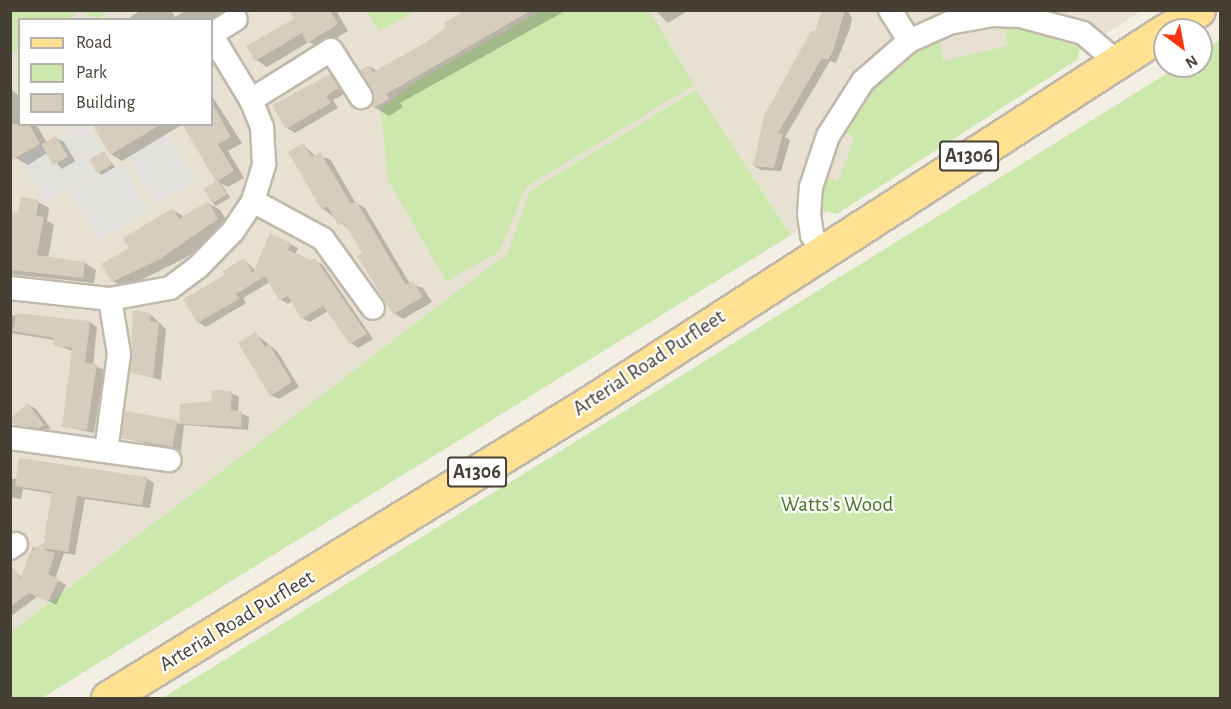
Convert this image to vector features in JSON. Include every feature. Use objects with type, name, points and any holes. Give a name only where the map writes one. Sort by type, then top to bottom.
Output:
[{"type":"main road","name":"Arterial Road Purfleet","points":[[117,695],[591,402],[1153,39]]},
{"type":"street","points":[[890,10],[909,41]]},
{"type":"street","points":[[822,252],[812,235],[809,214],[811,187],[828,136],[862,81],[909,41],[949,23],[993,15],[1020,16],[1083,33],[1118,62]]},
{"type":"street","points":[[213,34],[236,19]]},
{"type":"street","points":[[10,288],[110,299],[170,288],[198,267],[233,231],[253,201],[264,164],[262,126],[251,100],[213,37]]},
{"type":"street","points":[[251,100],[331,50],[361,97]]},
{"type":"street","points":[[253,201],[323,238],[373,308]]},
{"type":"street","points":[[106,451],[119,354],[110,299]]},
{"type":"street","points":[[10,438],[169,460]]},
{"type":"shaded area","points":[[56,11],[1141,11],[791,235],[696,90],[530,191],[509,253],[11,632],[11,37],[18,33],[18,126],[213,126],[213,18],[42,18]]},
{"type":"shaded area","points":[[74,126],[89,126],[112,165],[46,204],[19,158]]},
{"type":"shaded area","points":[[168,133],[196,181],[155,205],[127,156]]},
{"type":"shaded area","points":[[121,162],[149,209],[99,240],[70,192]]},
{"type":"green space","points":[[11,10],[106,11],[99,18],[81,11],[69,18],[18,18],[18,49],[11,53]]},
{"type":"green space","points":[[367,11],[415,11],[379,31]]},
{"type":"green space","points":[[541,11],[649,11],[694,85],[526,187],[499,252],[446,281],[388,180],[381,109],[414,83]]},
{"type":"green space","points":[[1004,27],[1065,36],[1080,47],[1078,59],[837,214],[822,210],[817,200],[822,176],[838,182],[855,137],[835,129],[895,58],[938,37],[943,61],[1008,46]]},
{"type":"green space","name":"Watts's Wood","points":[[1220,40],[1220,698],[163,698],[1160,78],[1213,78],[1213,44]]},
{"type":"green space","points":[[696,90],[791,235],[42,698],[11,698],[11,632],[508,253],[530,191]]},
{"type":"building","points":[[289,10],[330,10],[338,24],[307,43],[302,33],[255,61],[246,46],[294,19]]},
{"type":"building","points":[[466,10],[532,10],[386,94],[389,99],[373,108],[373,90],[360,70],[369,65],[373,72],[425,43],[446,27],[444,23]]},
{"type":"building","points":[[822,10],[845,10],[833,51],[828,60],[822,58],[778,133],[783,134],[774,168],[753,166],[764,116],[811,31],[815,31]]},
{"type":"building","points":[[331,74],[339,88],[326,96],[331,103],[286,129],[272,105]]},
{"type":"building","points":[[213,105],[231,137],[218,144],[234,171],[216,182],[183,126],[213,126]]},
{"type":"building","points":[[10,124],[30,126],[40,144],[10,161]]},
{"type":"building","points":[[93,126],[159,126],[110,155]]},
{"type":"building","points":[[56,136],[68,157],[53,165],[41,144]]},
{"type":"building","points":[[303,143],[312,157],[320,152],[351,204],[356,201],[406,285],[413,281],[423,297],[393,314],[357,256],[362,253],[344,223],[339,226],[327,206],[321,209],[288,152]]},
{"type":"building","points":[[104,151],[112,165],[97,173],[89,160]]},
{"type":"building","points":[[218,180],[227,195],[212,203],[203,189]]},
{"type":"building","points":[[21,197],[39,200],[36,216],[44,217],[37,255],[85,262],[83,278],[10,270],[10,212],[18,213]]},
{"type":"building","points":[[208,201],[218,219],[160,259],[112,282],[101,264],[129,248],[123,238],[173,208],[179,219]]},
{"type":"building","points":[[270,233],[291,243],[288,250],[311,260],[315,258],[367,334],[350,344],[323,306],[301,319],[288,296],[279,300],[265,276],[236,294],[239,299],[197,323],[183,299],[225,275],[223,271],[244,258],[253,273]]},
{"type":"building","points":[[133,310],[151,313],[150,321],[159,323],[153,377],[130,373]]},
{"type":"building","points":[[16,313],[90,321],[85,363],[97,364],[87,430],[62,427],[72,348],[53,346],[54,338],[13,331]]},
{"type":"building","points":[[256,332],[265,347],[269,344],[292,382],[270,396],[238,343]]},
{"type":"building","points":[[212,390],[232,391],[231,410],[242,411],[241,427],[179,424],[180,404],[211,401]]},
{"type":"building","points":[[28,403],[44,425],[39,428],[15,425],[10,419]]},
{"type":"building","points":[[125,411],[177,420],[173,447],[120,438]]},
{"type":"building","points":[[19,458],[147,477],[142,505],[77,496],[68,552],[38,547],[47,540],[44,539],[52,492],[15,486]]},
{"type":"building","points":[[37,547],[55,553],[48,574],[59,579],[48,602],[29,593],[10,607],[10,565],[21,578],[29,554]]}]
